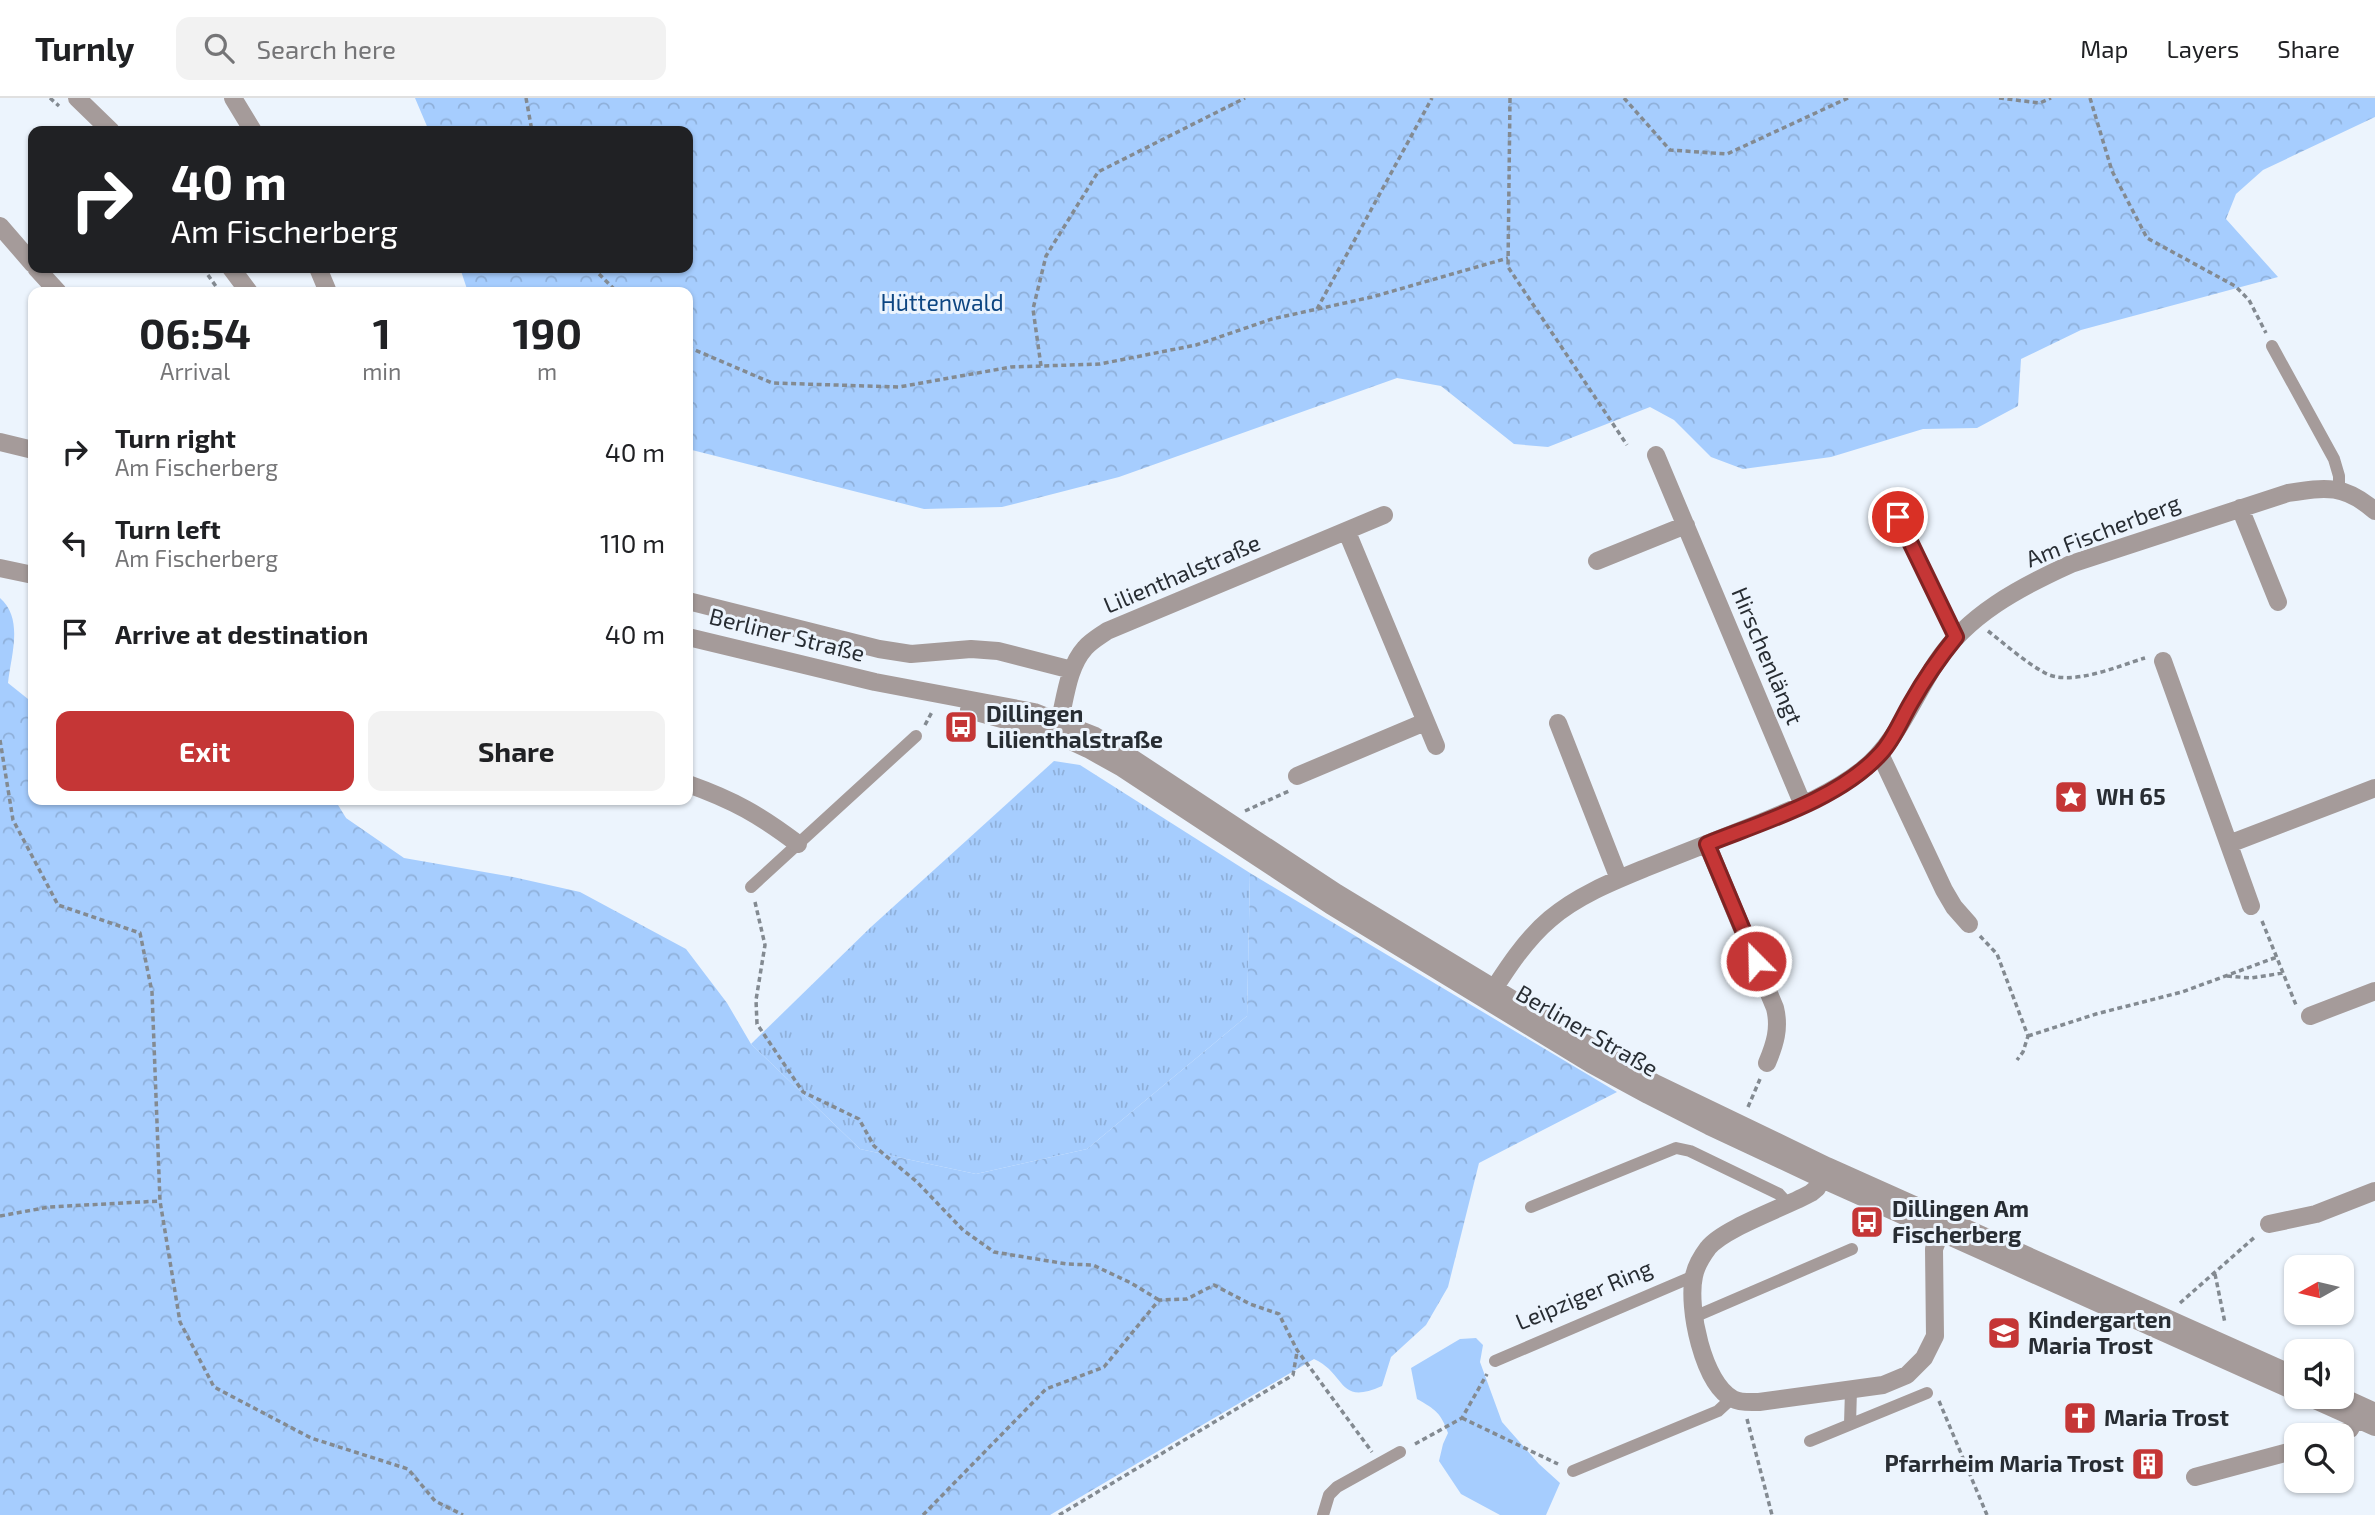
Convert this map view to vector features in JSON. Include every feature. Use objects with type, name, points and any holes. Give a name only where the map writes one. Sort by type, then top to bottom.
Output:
[{"type":"street","points":[[77,98],[106,126]]},
{"type":"street","points":[[233,98],[250,126]]},
{"type":"street","points":[[0,226],[28,258]]},
{"type":"street","points":[[41,273],[54,287]]},
{"type":"street","points":[[0,442],[28,449]]},
{"type":"street","name":"Hirschenlängt","points":[[1656,456],[1803,805]]},
{"type":"street","points":[[2339,489],[2361,499],[2375,511]]},
{"type":"street","name":"Am Fischerberg","points":[[1490,994],[1523,947],[1550,919],[1580,897],[1803,805],[1860,772],[1880,754],[1893,736],[1938,660],[1956,637],[2003,599],[2071,564],[2240,508],[2288,493],[2339,489]]},
{"type":"street","points":[[2240,508],[2278,602]]},
{"type":"street","name":"Lilienthalstraße","points":[[1058,728],[1072,670],[1086,647],[1107,631],[1384,515]]},
{"type":"street","points":[[1597,561],[1686,526]]},
{"type":"street","points":[[1347,532],[1436,746]]},
{"type":"street","points":[[0,568],[28,574]]},
{"type":"street","points":[[693,602],[879,649],[911,654],[971,649],[998,651],[1072,670]]},
{"type":"street","name":"Berliner Straße","points":[[693,637],[875,682],[1020,709],[1058,728],[1129,756],[1648,1095],[1709,1126],[1824,1172],[1943,1226],[2284,1386]]},
{"type":"street","points":[[2163,661],[2251,906]]},
{"type":"street","name":"Berliner Straße","points":[[875,682],[937,702],[1058,728],[1330,905],[1490,994],[1824,1172]]},
{"type":"street","points":[[1297,776],[1425,722]]},
{"type":"street","points":[[1558,723],[1619,879]]},
{"type":"street","points":[[1880,754],[1944,890],[1969,924]]},
{"type":"street","points":[[693,786],[726,797],[763,818],[798,844]]},
{"type":"street","points":[[2229,844],[2375,788]]},
{"type":"street","points":[[1707,844],[1775,1008],[1776,1042],[1768,1063]]},
{"type":"street","points":[[2309,1016],[2375,991]]},
{"type":"street","points":[[1824,1172],[1811,1193],[1727,1233],[1709,1246],[1694,1276],[1694,1317],[1704,1357],[1717,1384],[1737,1400],[1759,1402],[1851,1390],[1883,1385],[1907,1375],[1924,1358],[1935,1336],[1933,1260],[1934,1249],[1943,1226]]},
{"type":"street","points":[[2269,1224],[2316,1214],[2375,1191]]},
{"type":"street","name":"Berliner Straße","points":[[1943,1226],[2164,1317],[2284,1371]]},
{"type":"street","points":[[2364,1413],[2375,1427]]},
{"type":"street","points":[[2195,1476],[2284,1453]]},
{"type":"lane","points":[[2272,346],[2333,459],[2339,476],[2339,489]]},
{"type":"lane","points":[[1898,517],[1956,637]]},
{"type":"lane","points":[[751,887],[916,736]]},
{"type":"lane","points":[[1531,1207],[1676,1148],[1690,1151],[1779,1194],[1789,1205]]},
{"type":"lane","points":[[1694,1317],[1852,1249]]},
{"type":"lane","name":"Leipziger Ring","points":[[1495,1361],[1694,1276]]},
{"type":"lane","points":[[1850,1424],[1851,1390]]},
{"type":"lane","points":[[1810,1441],[1927,1392]]},
{"type":"lane","points":[[1573,1471],[1718,1411],[1737,1400]]},
{"type":"lane","points":[[1323,1515],[1329,1494],[1336,1487],[1401,1452]]},
{"type":"path","points":[[526,98],[531,126]]},
{"type":"path","points":[[1041,366],[1033,309],[1046,256],[1098,172],[1245,98]]},
{"type":"path","points":[[1317,309],[1432,98]]},
{"type":"path","points":[[1510,98],[1508,267],[1626,445]]},
{"type":"path","points":[[1624,98],[1670,150],[1727,154],[1848,98]]},
{"type":"path","points":[[1999,98],[2040,103],[2051,98]]},
{"type":"path","points":[[2090,98],[2112,171],[2147,237],[2235,285],[2258,314],[2272,346]]},
{"type":"path","points":[[693,349],[772,383],[899,387],[1011,367],[1100,365],[1196,345],[1272,319],[1373,297],[1508,258]]},
{"type":"path","points":[[598,273],[612,287]]},
{"type":"path","points":[[1975,622],[2046,674],[2062,678],[2076,677],[2146,658],[2163,661]]},
{"type":"path","points":[[916,736],[937,702]]},
{"type":"path","points":[[0,740],[13,820],[58,905],[140,933],[152,992],[160,1201],[180,1322],[214,1387],[311,1438],[408,1469],[435,1501],[463,1515]]},
{"type":"path","points":[[1228,820],[1293,789],[1297,776]]},
{"type":"path","points":[[751,887],[765,945],[756,1000],[757,1024],[803,1092],[859,1119],[874,1146],[917,1182],[963,1230],[994,1252],[1067,1264],[1093,1265],[1132,1283],[1159,1300],[1187,1299],[1214,1285],[1250,1304],[1279,1314],[1297,1350],[1380,1463]]},
{"type":"path","points":[[2251,906],[2258,911],[2298,1012],[2309,1016]]},
{"type":"path","points":[[1969,924],[1997,954],[2028,1036],[2023,1052],[2017,1060]]},
{"type":"path","points":[[2028,1036],[2096,1014],[2182,992],[2277,957]]},
{"type":"path","points":[[2225,976],[2251,978],[2283,973]]},
{"type":"path","points":[[1740,1125],[1768,1063]]},
{"type":"path","points":[[0,1216],[49,1207],[160,1201]]},
{"type":"path","points":[[2164,1317],[2269,1224]]},
{"type":"path","points":[[2215,1273],[2230,1346]]},
{"type":"path","points":[[923,1515],[1046,1389],[1104,1367],[1159,1300]]},
{"type":"path","points":[[1059,1515],[1293,1375],[1297,1350]]},
{"type":"path","points":[[1401,1452],[1462,1418],[1495,1361]]},
{"type":"path","points":[[1927,1392],[1937,1395],[1987,1515]]},
{"type":"path","points":[[1737,1400],[1772,1515]]},
{"type":"path","points":[[1462,1418],[1573,1471]]},
{"type":"green space","name":"Hüttenwald","points":[[415,98],[2375,98],[2375,117],[2263,170],[2236,194],[2226,219],[2278,277],[2081,330],[2021,359],[2018,406],[1977,428],[1923,429],[1831,457],[1743,469],[1711,457],[1674,420],[1650,407],[1548,447],[1514,444],[1441,386],[1397,378],[1119,477],[1002,507],[924,509],[693,450],[693,287],[466,287],[462,273],[693,273],[693,126],[427,126]]},
{"type":"green space","points":[[0,598],[12,616],[14,627],[8,683],[28,699],[28,805],[338,805],[346,818],[404,858],[580,892],[686,949],[727,1003],[751,1044],[860,1149],[976,1174],[1087,1149],[1247,1016],[1250,873],[1617,1092],[1479,1163],[1448,1287],[1426,1325],[1391,1357],[1382,1386],[1368,1391],[1349,1390],[1325,1365],[1314,1359],[1050,1515],[0,1515]]},
{"type":"green space","points":[[1054,761],[1080,765],[1250,873],[1247,1016],[1087,1149],[976,1174],[860,1149],[751,1044],[871,927]]},
{"type":"green space","points":[[1476,1338],[1483,1345],[1480,1362],[1502,1422],[1539,1464],[1560,1483],[1546,1515],[1500,1515],[1461,1494],[1439,1461],[1448,1433],[1437,1412],[1417,1399],[1411,1368],[1460,1339]]},
{"type":"place","name":"Dillingen Lilienthalstraße","points":[[961,727]]},
{"type":"place","name":"WH 65","points":[[2071,797]]},
{"type":"place","name":"Dillingen Am Fischerberg","points":[[1867,1222]]},
{"type":"place","name":"Kindergarten Maria Trost","points":[[2004,1333]]},
{"type":"place","name":"Maria Trost","points":[[2080,1418]]},
{"type":"place","name":"Pfarrheim Maria Trost","points":[[2148,1464]]},
{"type":"route","points":[[1756,961],[1707,844],[1803,805],[1860,772],[1880,754],[1893,736],[1938,660],[1956,637],[1898,517]]}]
